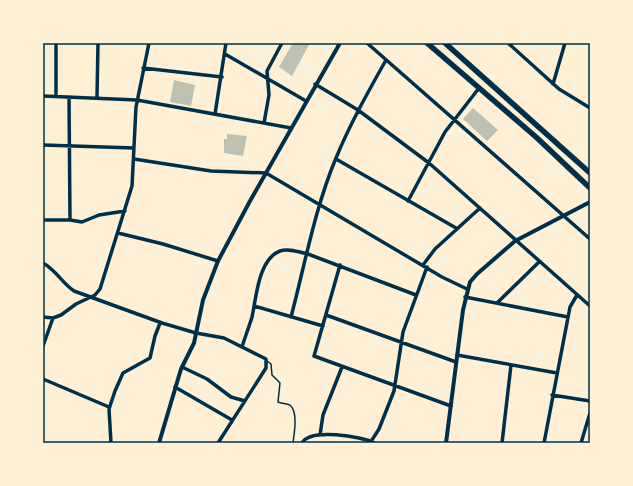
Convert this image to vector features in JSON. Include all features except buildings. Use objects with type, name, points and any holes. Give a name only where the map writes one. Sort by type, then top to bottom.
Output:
[{"type":"highway","points":[[427,43],[590,188]]},
{"type":"highway","points":[[445,43],[590,172]]},
{"type":"street","points":[[56,43],[56,96]]},
{"type":"street","points":[[98,43],[98,97]]},
{"type":"street","points":[[43,317],[53,318],[61,315],[76,304],[90,298],[100,289],[132,186],[137,100],[149,43]]},
{"type":"street","points":[[215,114],[222,77],[226,43]]},
{"type":"street","points":[[264,123],[269,95],[267,78],[269,67],[282,43]]},
{"type":"street","points":[[159,443],[182,367],[194,343],[203,300],[218,261],[306,101],[340,43]]},
{"type":"street","points":[[367,43],[590,239]]},
{"type":"street","points":[[508,43],[562,92],[590,108]]},
{"type":"street","points":[[514,48],[516,43]]},
{"type":"street","points":[[553,84],[565,43]]},
{"type":"street","points":[[225,54],[306,101]]},
{"type":"street","points":[[291,317],[320,205],[336,159],[358,110],[386,60]]},
{"type":"street","points":[[143,68],[222,77]]},
{"type":"street","points":[[316,84],[358,110],[429,163],[515,241],[590,306]]},
{"type":"street","points":[[408,200],[454,119],[478,88]]},
{"type":"street","points":[[43,96],[98,97],[137,100],[291,128]]},
{"type":"street","points":[[68,97],[70,220]]},
{"type":"street","points":[[43,145],[134,148]]},
{"type":"street","points":[[134,159],[211,171],[266,173],[423,265],[467,289]]},
{"type":"street","points":[[336,159],[456,228]]},
{"type":"street","points":[[446,443],[467,289],[477,274],[515,241],[590,202]]},
{"type":"street","points":[[423,265],[429,255],[456,228],[480,208]]},
{"type":"street","points":[[43,220],[70,220],[86,222],[99,215],[125,211]]},
{"type":"street","points":[[118,233],[163,244],[218,261]]},
{"type":"street","points":[[242,347],[254,306],[259,280],[273,256],[285,250],[308,254],[416,295]]},
{"type":"street","points":[[43,262],[57,273],[68,287],[90,298],[196,334],[224,338],[264,358],[267,361],[266,368],[218,443]]},
{"type":"street","points":[[497,303],[539,262]]},
{"type":"street","points":[[340,265],[314,356],[450,406]]},
{"type":"street","points":[[302,443],[308,437],[320,435],[361,438],[372,442],[381,424],[395,386],[401,342],[416,295],[427,267]]},
{"type":"street","points":[[544,443],[568,317],[571,304],[577,295]]},
{"type":"street","points":[[465,297],[568,317]]},
{"type":"street","points":[[254,306],[323,326]]},
{"type":"street","points":[[326,315],[456,362]]},
{"type":"street","points":[[43,346],[53,318]]},
{"type":"street","points":[[111,443],[109,407],[123,373],[150,358],[155,336],[160,323]]},
{"type":"street","points":[[457,355],[557,373]]},
{"type":"street","points":[[502,443],[511,365]]},
{"type":"street","points":[[182,367],[207,379],[231,397],[245,401]]},
{"type":"street","points":[[320,435],[323,415],[342,367]]},
{"type":"street","points":[[43,379],[109,407]]},
{"type":"street","points":[[175,387],[232,420]]},
{"type":"street","points":[[552,395],[590,401]]},
{"type":"street","points":[[581,443],[590,413]]},
{"type":"lane","points":[[267,361],[271,364],[272,374],[280,383],[278,402],[292,408],[294,417],[293,443]]}]
